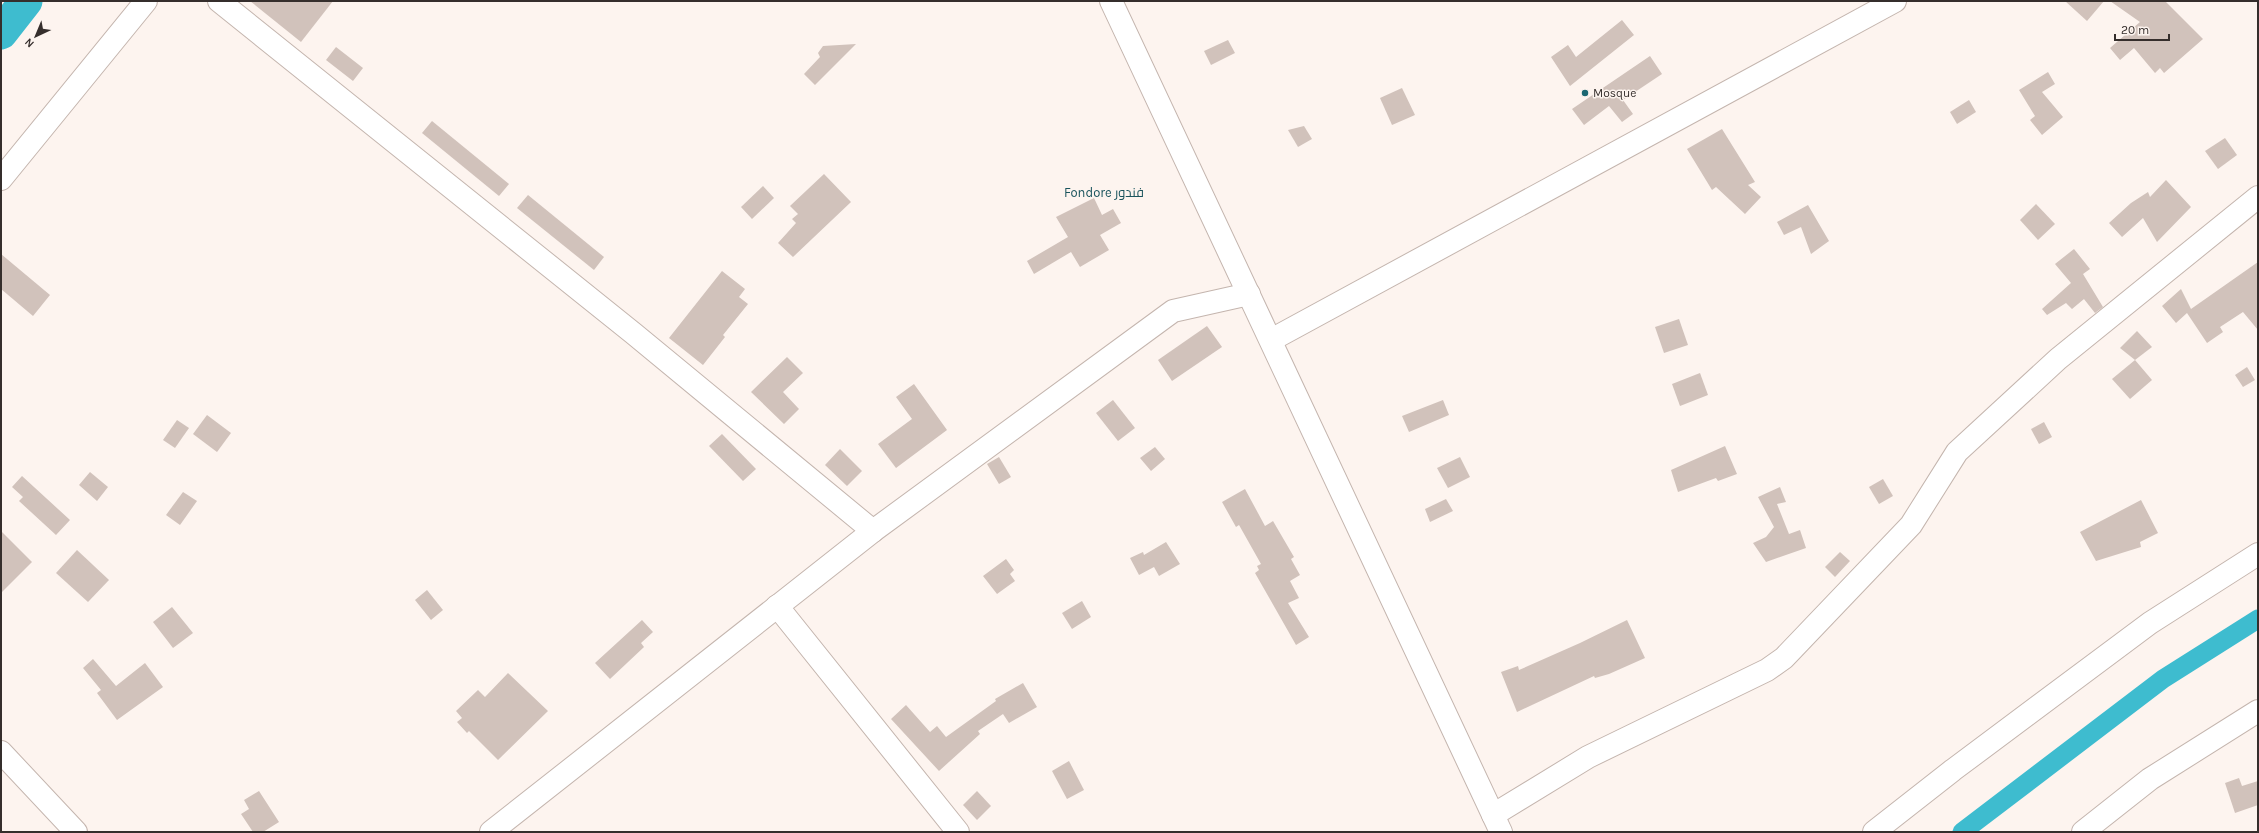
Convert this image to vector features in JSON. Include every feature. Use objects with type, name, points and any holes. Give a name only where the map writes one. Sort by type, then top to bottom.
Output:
[{"type":"street","points":[[1,179],[146,1]]},
{"type":"street","points":[[219,1],[639,338],[873,531]]},
{"type":"street","points":[[1111,1],[1497,823],[1588,758],[1767,670],[1784,658],[1911,526],[1957,452],[2058,359],[2258,197]]},
{"type":"street","points":[[1270,340],[1895,1]]},
{"type":"street","points":[[491,832],[873,531],[1173,311],[1249,294]]},
{"type":"street","points":[[1874,832],[1953,770],[2150,623],[2258,554]]},
{"type":"street","points":[[777,606],[958,832]]},
{"type":"street","points":[[2083,832],[2150,779],[2258,711]]},
{"type":"street","points":[[1,752],[76,832]]},
{"type":"building","points":[[250,1],[333,1],[301,42]]},
{"type":"building","points":[[2065,1],[2104,1],[2087,21]]},
{"type":"building","points":[[2110,1],[2165,1],[2203,39],[2164,73],[2160,68],[2155,73],[2134,48],[2120,60],[2110,48],[2140,22]]},
{"type":"building","points":[[1622,20],[1634,35],[1570,86],[1551,57],[1568,45],[1576,57]]},
{"type":"building","points":[[1228,40],[1235,53],[1211,65],[1204,51]]},
{"type":"building","points":[[856,44],[815,85],[804,74],[820,57],[818,53],[823,46]]},
{"type":"building","points":[[336,47],[363,68],[353,81],[326,60]]},
{"type":"building","points":[[1650,56],[1662,74],[1623,100],[1633,114],[1622,122],[1609,106],[1584,125],[1572,109]]},
{"type":"building","points":[[2048,72],[2055,84],[2042,92],[2063,117],[2042,135],[2030,120],[2035,116],[2019,90]]},
{"type":"building","points":[[1402,88],[1415,115],[1392,125],[1380,98]]},
{"type":"building","points":[[1969,100],[1976,112],[1957,124],[1950,112]]},
{"type":"building","points":[[432,121],[509,184],[499,196],[422,133]]},
{"type":"building","points":[[1304,126],[1312,139],[1298,147],[1288,130]]},
{"type":"building","points":[[1722,129],[1755,182],[1748,185],[1761,197],[1745,214],[1716,187],[1712,190],[1687,149]]},
{"type":"building","points":[[2225,138],[2237,155],[2218,169],[2205,151]]},
{"type":"building","points":[[824,174],[851,202],[793,257],[778,243],[796,223],[792,219],[798,214],[790,206]]},
{"type":"building","points":[[2166,180],[2191,207],[2157,242],[2143,218],[2122,237],[2109,223],[2131,203],[2148,192],[2150,197]]},
{"type":"building","points":[[763,186],[774,198],[752,219],[741,207]]},
{"type":"building","points":[[528,195],[604,257],[594,270],[517,208]]},
{"type":"building","points":[[1094,198],[1102,215],[1113,209],[1121,223],[1100,235],[1109,250],[1080,267],[1071,252],[1034,274],[1027,261],[1068,237],[1056,217]]},
{"type":"building","points":[[2036,204],[2055,224],[2038,240],[2020,220]]},
{"type":"building","points":[[1808,205],[1829,241],[1811,254],[1801,227],[1784,235],[1777,222]]},
{"type":"building","points":[[2074,249],[2090,269],[2083,274],[2103,307],[2095,313],[2084,299],[2072,309],[2066,303],[2047,315],[2042,309],[2071,283],[2055,264]]},
{"type":"building","points":[[1,254],[50,295],[33,316],[1,289]]},
{"type":"building","points":[[2258,262],[2258,330],[2243,312],[2220,327],[2223,332],[2207,343],[2187,313],[2176,323],[2162,306],[2181,289],[2191,309]]},
{"type":"building","points":[[722,271],[745,289],[739,297],[748,304],[723,335],[725,337],[703,365],[669,338]]},
{"type":"building","points":[[1679,319],[1688,345],[1664,353],[1655,327]]},
{"type":"building","points":[[1207,326],[1222,347],[1172,381],[1158,360]]},
{"type":"building","points":[[2137,331],[2152,347],[2135,360],[2120,348]]},
{"type":"building","points":[[787,357],[803,373],[783,392],[799,409],[784,424],[751,392]]},
{"type":"building","points":[[2135,360],[2152,380],[2130,399],[2112,379]]},
{"type":"building","points":[[2247,367],[2255,380],[2243,387],[2235,375]]},
{"type":"building","points":[[1700,373],[1708,395],[1680,406],[1672,384]]},
{"type":"building","points":[[914,384],[947,430],[896,468],[878,444],[912,419],[896,397]]},
{"type":"building","points":[[1113,400],[1135,428],[1118,441],[1096,413]]},
{"type":"building","points":[[1443,400],[1449,415],[1409,432],[1402,416]]},
{"type":"building","points":[[207,415],[231,433],[217,452],[193,434]]},
{"type":"building","points":[[177,420],[189,428],[175,448],[163,440]]},
{"type":"building","points":[[2044,422],[2052,437],[2039,444],[2031,429]]},
{"type":"building","points":[[722,434],[756,469],[743,481],[709,446]]},
{"type":"building","points":[[1725,446],[1737,474],[1718,481],[1716,478],[1678,492],[1671,470]]},
{"type":"building","points":[[1155,447],[1165,459],[1151,471],[1140,458]]},
{"type":"building","points":[[840,449],[862,471],[847,486],[825,465]]},
{"type":"building","points":[[999,457],[1011,477],[999,484],[987,464]]},
{"type":"building","points":[[1460,457],[1470,477],[1448,488],[1437,468]]},
{"type":"building","points":[[90,472],[108,487],[97,501],[79,485]]},
{"type":"building","points":[[22,476],[70,520],[56,535],[19,501],[23,497],[12,487]]},
{"type":"building","points":[[1883,479],[1893,496],[1879,504],[1869,487]]},
{"type":"building","points":[[1780,487],[1786,502],[1777,504],[1789,534],[1800,530],[1806,548],[1766,562],[1753,543],[1766,537],[1774,527],[1758,497]]},
{"type":"building","points":[[1245,489],[1265,526],[1273,521],[1294,557],[1291,559],[1300,575],[1290,581],[1299,598],[1288,603],[1309,637],[1296,645],[1255,573],[1259,570],[1257,566],[1261,564],[1239,525],[1236,527],[1222,502]]},
{"type":"building","points":[[183,492],[197,501],[180,525],[166,515]]},
{"type":"building","points":[[1446,499],[1453,511],[1430,522],[1425,509]]},
{"type":"building","points":[[2141,500],[2158,533],[2140,542],[2141,547],[2096,561],[2080,532]]},
{"type":"building","points":[[1,531],[32,562],[1,593]]},
{"type":"building","points":[[1166,542],[1180,564],[1159,576],[1154,567],[1139,575],[1130,558],[1143,552],[1144,555]]},
{"type":"building","points":[[77,550],[109,580],[88,602],[56,573]]},
{"type":"building","points":[[1840,552],[1850,561],[1835,577],[1825,567]]},
{"type":"building","points":[[1006,559],[1014,570],[1010,574],[1015,581],[997,594],[983,576]]},
{"type":"building","points":[[427,590],[443,610],[431,620],[415,600]]},
{"type":"building","points":[[1082,601],[1091,617],[1072,629],[1062,613]]},
{"type":"building","points":[[172,607],[193,633],[173,648],[153,622]]},
{"type":"building","points":[[642,620],[653,632],[641,643],[644,647],[610,679],[595,663]]},
{"type":"building","points":[[1627,620],[1645,658],[1609,674],[1595,678],[1594,676],[1517,712],[1501,672],[1518,666],[1519,670]]},
{"type":"building","points":[[93,659],[116,686],[145,663],[163,687],[117,720],[97,693],[101,690],[83,668]]},
{"type":"building","points":[[508,673],[548,711],[498,760],[469,731],[467,733],[457,722],[462,718],[456,711],[478,690],[485,697]]},
{"type":"building","points":[[1023,683],[1037,707],[1009,723],[1003,714],[978,731],[980,734],[939,771],[891,719],[906,705],[930,732],[937,726],[946,737],[996,701],[995,699]]},
{"type":"building","points":[[1069,761],[1084,790],[1067,799],[1052,771]]},
{"type":"building","points":[[2239,778],[2242,786],[2258,781],[2258,805],[2235,813],[2225,783]]},
{"type":"building","points":[[259,791],[279,822],[263,832],[253,832],[241,814],[249,809],[244,800]]},
{"type":"building","points":[[977,791],[991,806],[977,820],[963,805]]},
{"type":"waterway","points":[[1,33],[26,1]]},
{"type":"waterway","points":[[1962,832],[2163,679],[2258,619]]},
{"type":"place","name":"Mosque","points":[[1585,93]]},
{"type":"district","name":"Fondore فندور","points":[[1104,192]]}]
